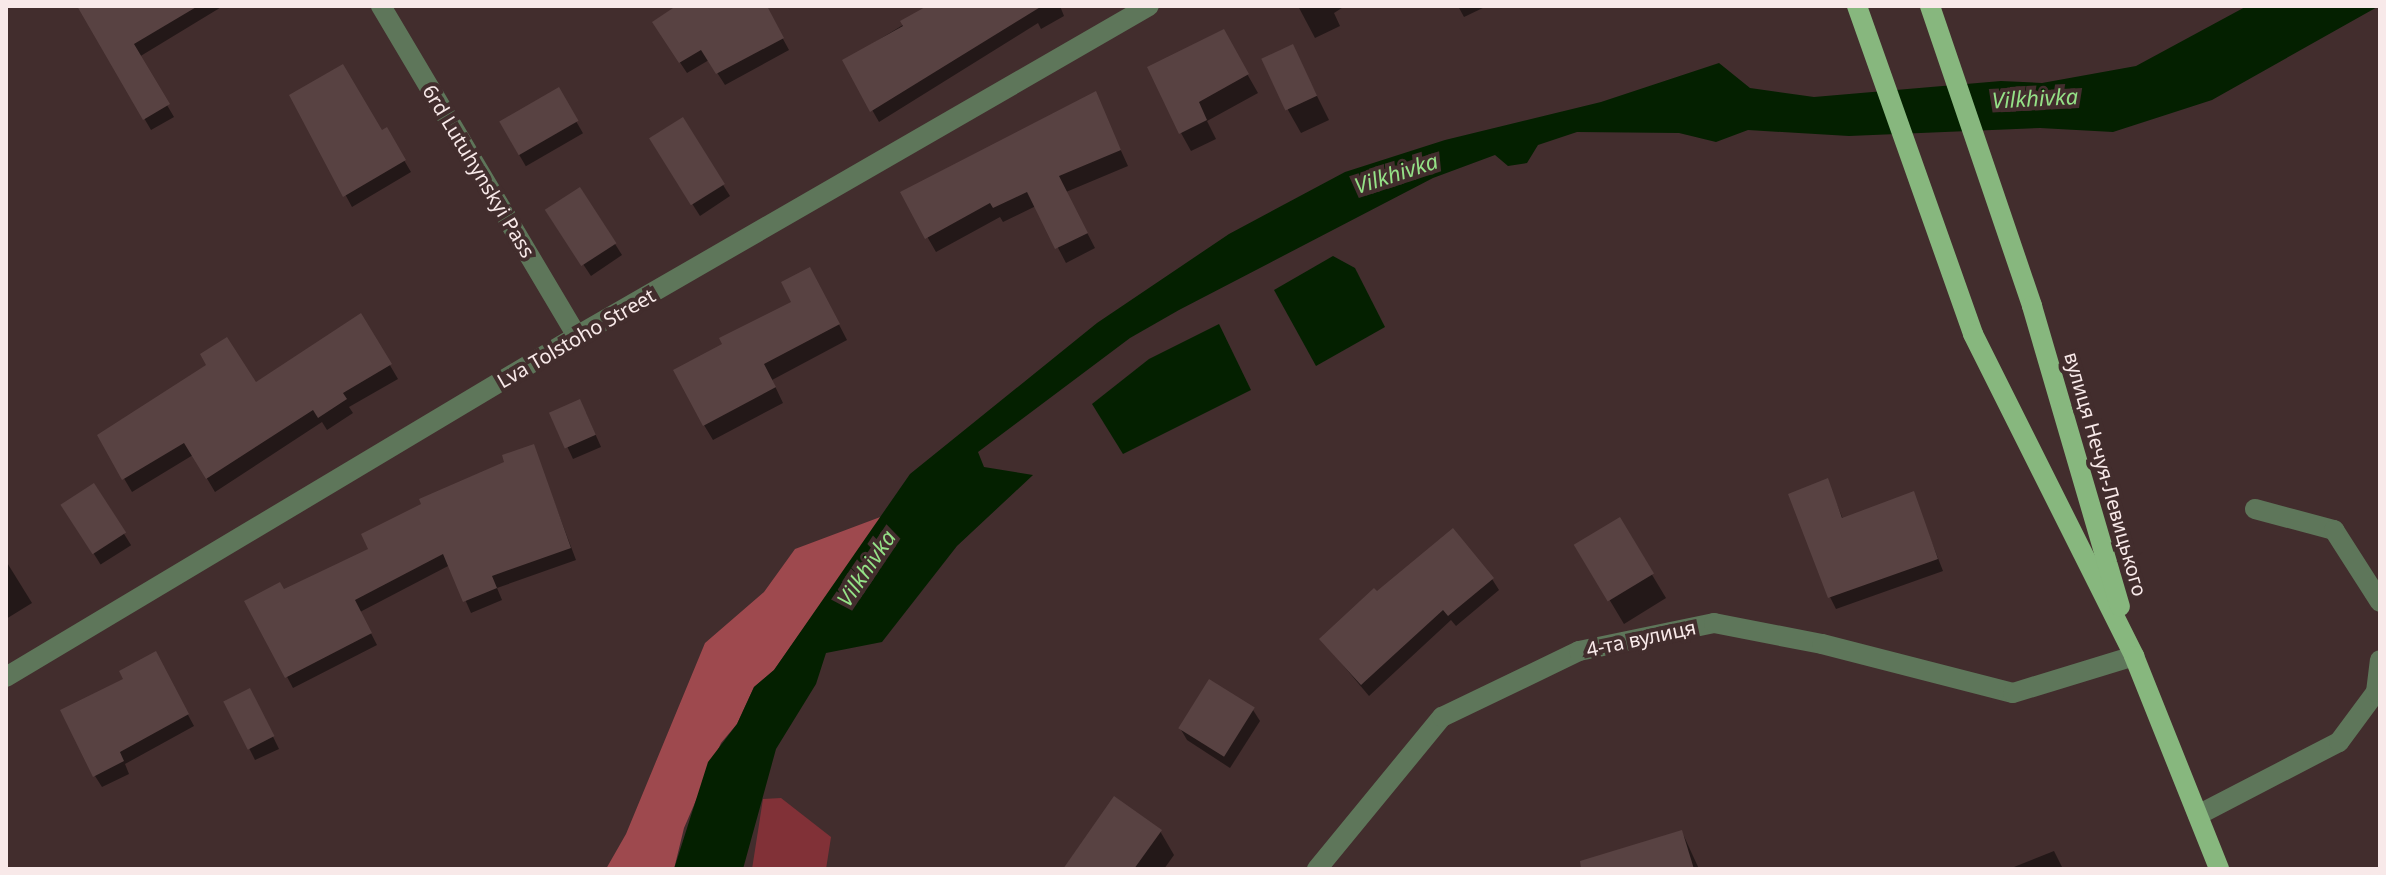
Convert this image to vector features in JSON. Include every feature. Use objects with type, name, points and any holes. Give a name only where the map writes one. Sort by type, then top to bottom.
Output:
[{"type":"main road","name":"вулиця Нечуя-Левицького","points":[[1857,6],[1973,334],[2134,656],[2219,869]]},
{"type":"main road","name":"вулиця Нечуя-Левицького","points":[[1930,6],[2032,306],[2134,656]]},
{"type":"street","name":"6rd Lutuhynskyi Pass","points":[[381,6],[577,336]]},
{"type":"street","name":"Lva Tolstoho Street","points":[[6,677],[577,336],[1149,6]]},
{"type":"street","points":[[2255,509],[2334,530],[2380,602]]},
{"type":"street","name":"4-та вулиця","points":[[1317,869],[1442,717],[1579,651],[1714,623],[1822,644],[2013,693],[2134,656]]},
{"type":"street","points":[[2198,815],[2339,742],[2378,692],[2380,660]]},
{"type":"shaded area","points":[[883,516],[774,670],[754,687],[737,724],[721,743],[684,828],[674,869],[606,869],[626,834],[705,643],[764,592],[795,549]]},
{"type":"shaded area","points":[[781,798],[831,837],[826,869],[752,869],[763,799]]},
{"type":"water","name":"Vilkhivka","points":[[2247,6],[2379,6],[2212,100],[2113,132],[2040,128],[1849,136],[1748,130],[1716,142],[1679,133],[1577,132],[1538,145],[1527,163],[1508,166],[1495,155],[1433,178],[1179,310],[1130,338],[978,452],[984,467],[1033,475],[957,546],[882,642],[826,653],[816,684],[776,749],[743,869],[674,869],[708,762],[737,724],[754,687],[774,670],[910,474],[1097,323],[1229,234],[1345,172],[1445,140],[1601,102],[1719,63],[1750,88],[1814,97],[2001,81],[2042,83],[2136,66]]},
{"type":"water","points":[[1333,256],[1355,268],[1385,327],[1316,366],[1274,290]]},
{"type":"water","points":[[1219,324],[1251,390],[1123,454],[1092,404],[1149,359]]},
{"type":"building","points":[[77,6],[198,6],[134,44],[170,104],[143,120]]},
{"type":"building","points":[[676,6],[767,6],[784,38],[716,74],[701,50],[679,63],[652,22]]},
{"type":"building","points":[[927,6],[1042,6],[870,112],[842,60],[903,26],[900,21]]},
{"type":"building","points":[[1224,29],[1249,74],[1199,102],[1207,120],[1179,134],[1147,67]]},
{"type":"building","points":[[1293,44],[1317,96],[1285,110],[1261,59]]},
{"type":"building","points":[[343,64],[382,130],[387,127],[406,160],[343,197],[289,95]]},
{"type":"building","points":[[559,87],[578,121],[519,155],[499,122]]},
{"type":"building","points":[[1096,91],[1121,150],[1059,176],[1088,233],[1055,249],[1027,192],[993,208],[990,203],[925,239],[900,192]]},
{"type":"building","points":[[683,117],[725,184],[691,205],[649,138]]},
{"type":"building","points":[[580,187],[616,243],[581,266],[545,210]]},
{"type":"building","points":[[810,267],[840,324],[764,364],[776,387],[703,426],[673,370],[722,344],[719,338],[791,302],[781,282]]},
{"type":"building","points":[[361,313],[392,364],[343,393],[347,399],[318,418],[313,410],[206,479],[184,443],[122,480],[97,435],[206,365],[200,354],[227,337],[256,382]]},
{"type":"building","points":[[580,399],[596,435],[565,448],[549,413]]},
{"type":"building","points":[[534,444],[571,548],[492,576],[497,588],[463,602],[443,554],[355,600],[372,633],[285,678],[244,601],[280,582],[284,589],[368,549],[361,534],[421,504],[419,499],[504,462],[502,455]]},
{"type":"building","points":[[1828,478],[1842,518],[1914,491],[1938,559],[1828,598],[1788,494]]},
{"type":"building","points":[[94,483],[126,532],[93,554],[60,505]]},
{"type":"building","points":[[1620,517],[1654,574],[1608,601],[1574,545]]},
{"type":"building","points":[[1453,528],[1494,578],[1448,616],[1443,610],[1361,685],[1319,639],[1374,588],[1377,591]]},
{"type":"building","points":[[156,651],[189,714],[120,752],[124,761],[93,777],[60,710],[123,679],[119,671]]},
{"type":"building","points":[[1209,679],[1255,708],[1224,757],[1178,728]]},
{"type":"building","points":[[250,688],[275,736],[248,750],[223,702]]},
{"type":"building","points":[[1114,796],[1162,830],[1134,869],[1063,869]]},
{"type":"building","points":[[1682,830],[1694,869],[1581,869],[1580,861]]}]
